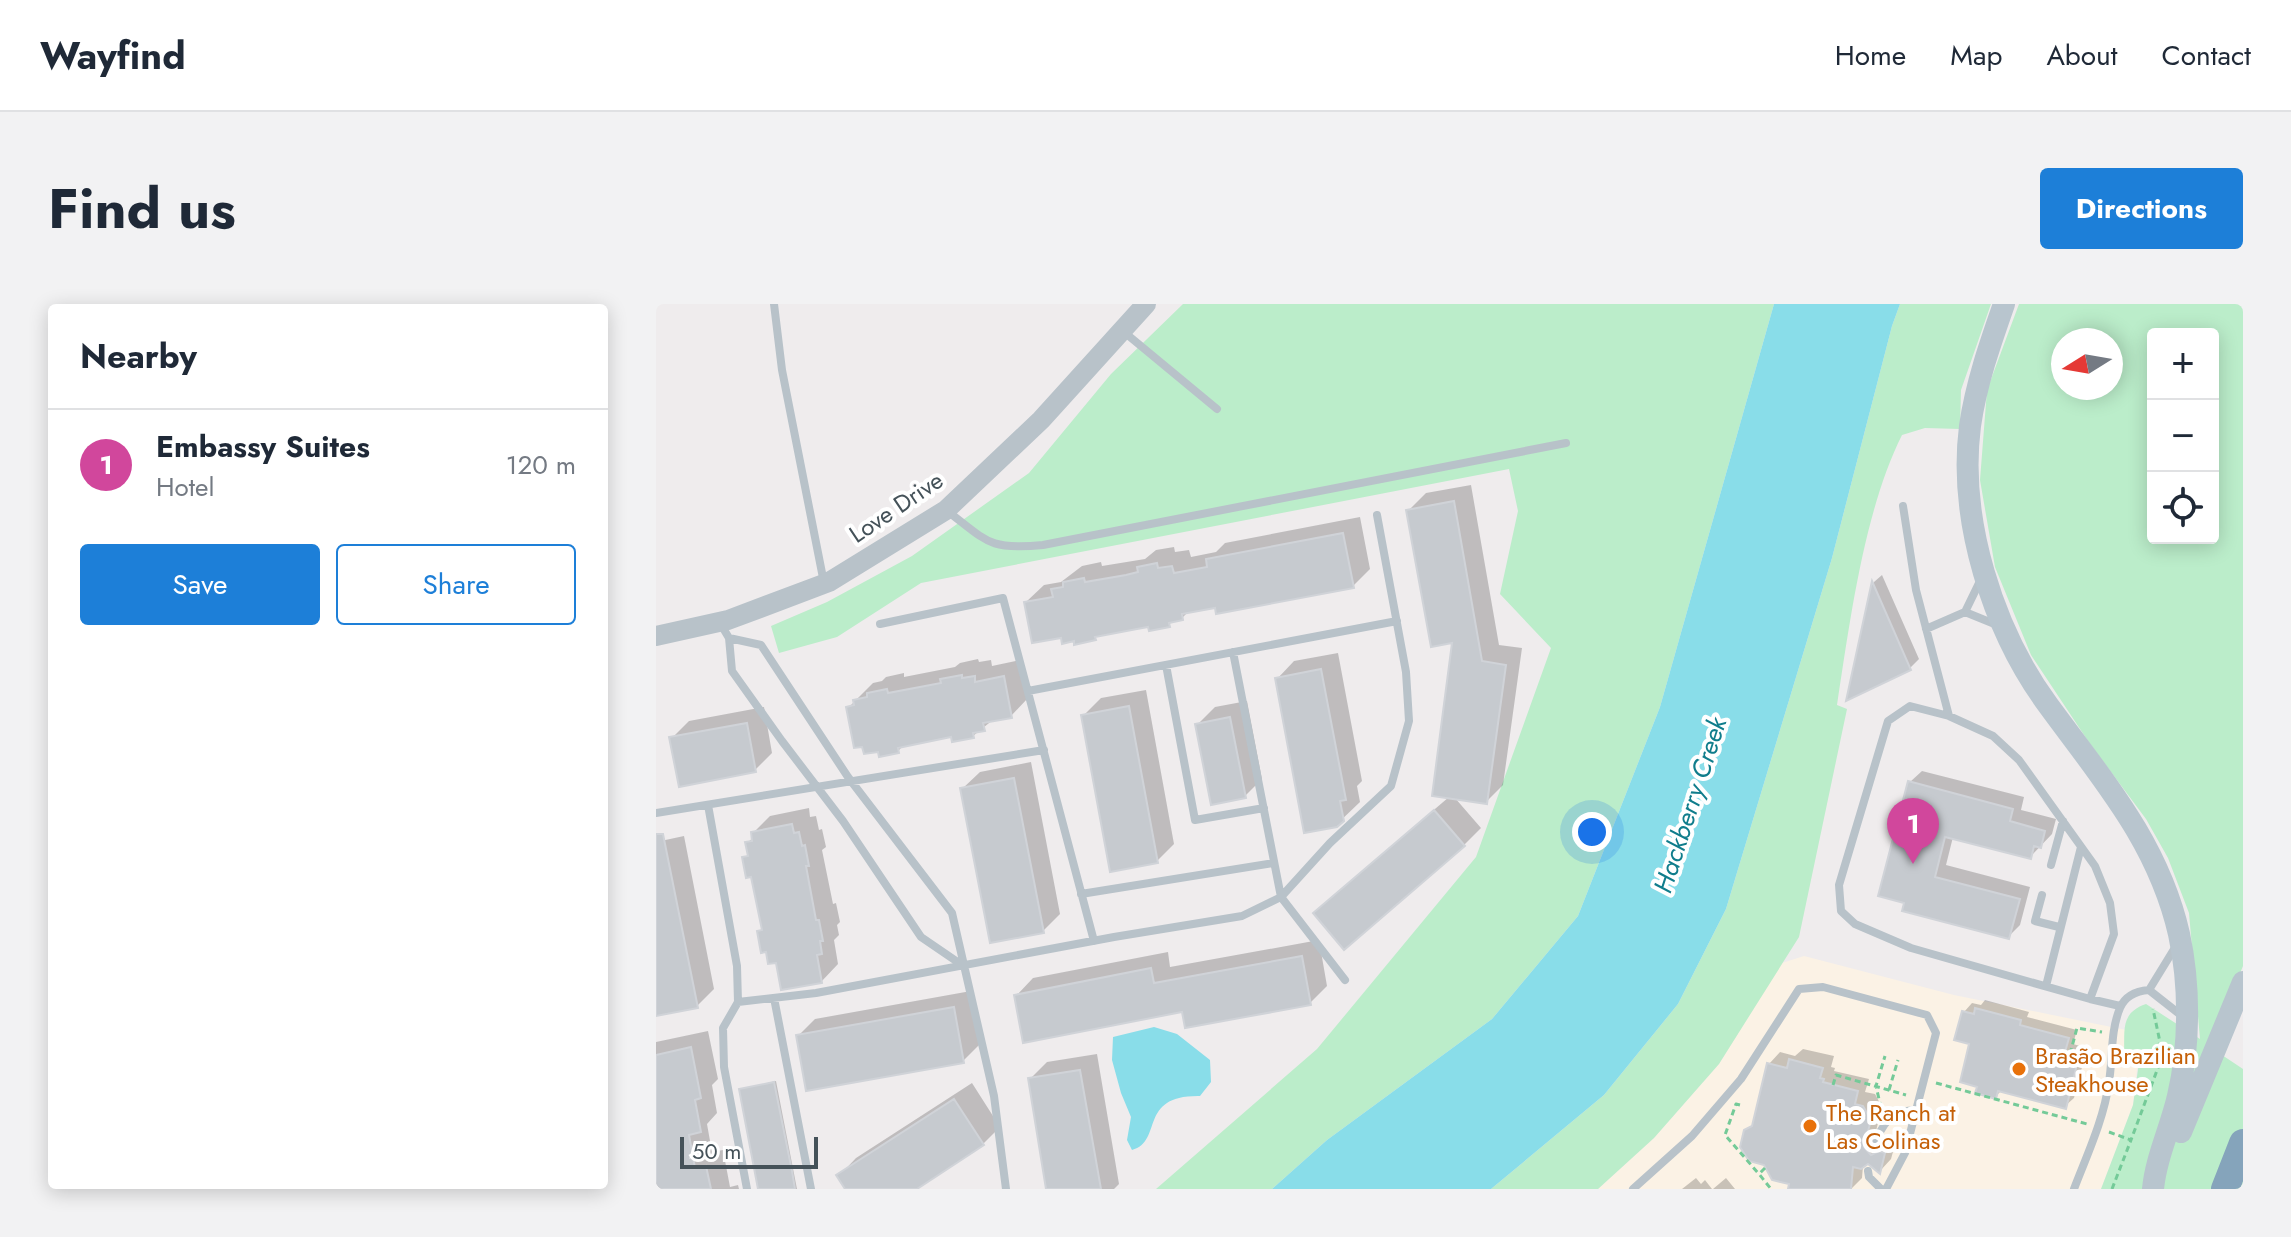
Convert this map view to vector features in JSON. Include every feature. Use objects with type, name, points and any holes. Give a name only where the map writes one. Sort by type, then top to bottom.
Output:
[{"type":"highway","points":[[2225,1189],[2243,1143]]},
{"type":"highway","points":[[2231,1189],[2243,1149]]},
{"type":"main road","points":[[2004,304],[1981,369],[1970,428],[1970,486],[1975,535],[1983,573],[2005,629],[2032,682],[2136,826],[2166,890],[2180,939],[2187,984],[2179,1094],[2154,1176],[2155,1189]]},
{"type":"main road","points":[[2155,1189],[2243,982]]},
{"type":"street","name":"Love Drive","points":[[656,636],[724,630],[824,584],[946,510],[1041,420],[1146,304]]},
{"type":"lane","points":[[774,304],[782,370],[824,584]]},
{"type":"lane","points":[[1123,331],[1217,409]]},
{"type":"lane","points":[[946,510],[997,546],[1032,546],[1566,443]]},
{"type":"lane","points":[[1903,506],[1916,590],[1949,716]]},
{"type":"lane","points":[[738,1002],[1242,916],[1281,897],[1330,843],[1391,786],[1409,721],[1406,672],[1377,515]]},
{"type":"lane","points":[[1926,629],[1965,612],[1983,573]]},
{"type":"lane","points":[[880,624],[1003,598],[1094,941]]},
{"type":"lane","points":[[1965,612],[2005,629]]},
{"type":"lane","points":[[1028,691],[1397,621]]},
{"type":"lane","points":[[724,630],[761,645],[851,781],[952,913],[994,1096],[1006,1189]]},
{"type":"lane","points":[[724,630],[732,671],[852,833],[921,937],[963,965]]},
{"type":"lane","points":[[1233,652],[1281,897],[1345,980]]},
{"type":"lane","points":[[1166,665],[1195,820],[1264,808]]},
{"type":"lane","points":[[2090,999],[2114,934],[2110,903],[2095,866],[2019,760],[1993,736],[1949,716],[1910,706],[1888,721],[1839,885],[1841,911],[1855,924],[1911,948],[2090,999],[2120,1006]]},
{"type":"lane","points":[[656,813],[1044,750]]},
{"type":"lane","points":[[708,805],[737,966],[738,1002],[723,1028],[724,1067],[747,1189]]},
{"type":"lane","points":[[2051,865],[2063,821]]},
{"type":"lane","points":[[2046,986],[2081,847]]},
{"type":"lane","points":[[1081,894],[1274,863]]},
{"type":"lane","points":[[2042,895],[2035,921],[2059,927]]},
{"type":"lane","points":[[2149,990],[2180,939]]},
{"type":"lane","points":[[1633,1189],[1692,1136],[1741,1079],[1799,989],[1823,987],[1927,1015],[1936,1033],[1918,1110],[1894,1180],[1884,1189],[1869,1177],[1868,1171]]},
{"type":"lane","points":[[2074,1189],[2109,1085],[2120,1006],[2135,992],[2149,990],[2186,1021]]},
{"type":"lane","points":[[774,998],[811,1189]]},
{"type":"lane","points":[[1873,1148],[1881,1126],[1903,1110],[1918,1110]]},
{"type":"path","points":[[2112,1189],[2159,1065],[2160,1042],[2149,990]]},
{"type":"path","points":[[2070,1054],[2077,1028],[2114,1034]]},
{"type":"path","points":[[1883,1115],[1876,1086],[1885,1056]]},
{"type":"path","points":[[1889,1090],[1898,1060]]},
{"type":"path","points":[[1833,1085],[1836,1075],[1908,1095],[1900,1105]]},
{"type":"path","points":[[1926,1080],[2055,1114],[2131,1140]]},
{"type":"path","points":[[1740,1105],[1736,1104],[1725,1135],[1771,1189]]},
{"type":"path","points":[[2055,1114],[2057,1106]]},
{"type":"path","points":[[1759,1174],[1765,1168]]},
{"type":"shaded area","points":[[1804,956],[1954,995],[2141,1033],[2133,1105],[2101,1189],[1598,1189],[1654,1138],[1719,1064],[1782,963]]},
{"type":"green space","points":[[1183,304],[1774,304],[1660,707],[1578,916],[1492,1019],[1327,1140],[1272,1189],[1156,1189],[1317,1049],[1476,857],[1551,648],[1500,594],[1518,511],[1509,469],[921,583],[837,637],[779,653],[771,626],[827,602],[912,556],[1029,473],[1111,374]]},
{"type":"green space","points":[[1900,304],[1991,304],[1961,390],[1960,429],[1925,428],[1902,435],[1878,497],[1860,567],[1837,705],[1847,709],[1799,937],[1719,1064],[1654,1138],[1598,1189],[1491,1189],[1604,1095],[1678,1004],[1726,909],[1832,558]]},
{"type":"green space","points":[[2019,304],[2243,304],[2243,966],[2210,1047],[2243,1069],[2243,1189],[2101,1189],[2133,1105],[2140,1055],[2124,1053],[2128,1017],[2146,1004],[2200,1039],[2189,913],[2168,858],[2146,819],[2088,741],[2031,655],[1995,567],[1980,480],[1987,390]]},
{"type":"water","name":"Hackberry Creek","points":[[1774,304],[1900,304],[1832,558],[1726,909],[1678,1004],[1604,1095],[1491,1189],[1272,1189],[1327,1140],[1492,1019],[1578,916],[1660,707]]},
{"type":"water","points":[[1154,1027],[1177,1034],[1210,1060],[1211,1082],[1200,1096],[1167,1103],[1159,1110],[1142,1145],[1132,1150],[1127,1140],[1131,1117],[1112,1060],[1113,1037]]},
{"type":"building","points":[[1454,501],[1482,661],[1506,665],[1487,804],[1432,796],[1452,643],[1431,647],[1406,510]]},
{"type":"building","points":[[1343,533],[1354,588],[1216,614],[1215,608],[1182,614],[1183,620],[1169,623],[1170,627],[1149,631],[1148,627],[1137,629],[1095,637],[1096,640],[1074,645],[1074,641],[1062,644],[1061,638],[1032,643],[1024,602],[1053,597],[1051,589],[1063,587],[1063,582],[1084,578],[1085,582],[1126,575],[1138,572],[1137,567],[1157,563],[1158,568],[1172,566],[1174,573],[1207,567],[1206,559]]},
{"type":"building","points":[[1872,581],[1911,670],[1846,701]]},
{"type":"building","points":[[1321,669],[1346,800],[1340,801],[1344,821],[1337,827],[1304,833],[1275,678]]},
{"type":"building","points":[[962,675],[962,678],[975,676],[975,682],[1004,676],[1012,718],[983,723],[985,731],[973,733],[974,738],[952,742],[951,737],[898,748],[899,753],[879,757],[878,752],[864,754],[862,747],[854,748],[846,707],[854,705],[853,700],[867,697],[867,693],[887,689],[888,693],[941,683],[940,679]]},
{"type":"building","points":[[1129,706],[1158,863],[1110,872],[1081,715]]},
{"type":"building","points":[[1230,717],[1246,798],[1211,805],[1195,724]]},
{"type":"building","points":[[747,723],[756,772],[679,787],[669,737]]},
{"type":"building","points":[[1014,778],[1044,933],[990,943],[960,788]]},
{"type":"building","points":[[1908,781],[2013,809],[2010,821],[2045,831],[2041,848],[2034,846],[2031,859],[1945,837],[1935,877],[2020,899],[2009,939],[1902,911],[1904,903],[1878,896]]},
{"type":"building","points":[[1434,810],[1465,846],[1344,950],[1313,913]]},
{"type":"building","points":[[792,824],[794,833],[799,832],[802,846],[805,845],[809,866],[806,866],[816,920],[819,920],[823,941],[820,941],[822,954],[817,955],[822,983],[781,990],[776,963],[768,964],[766,952],[761,953],[757,931],[762,930],[751,877],[746,878],[742,857],[748,856],[745,842],[752,841],[751,832]]},
{"type":"building","points":[[656,834],[663,834],[698,1008],[656,1016]]},
{"type":"building","points":[[1302,956],[1311,1005],[1185,1028],[1182,1012],[1023,1043],[1014,995],[1151,968],[1154,983]]},
{"type":"building","points":[[954,1007],[964,1063],[806,1091],[796,1035]]},
{"type":"building","name":"Brasão Brazilian Steakhouse","points":[[1975,1008],[2021,1020],[2020,1025],[2069,1038],[2065,1052],[2079,1056],[2066,1109],[1998,1091],[1996,1099],[1975,1093],[1977,1087],[1960,1082],[1969,1044],[1954,1040],[1962,1011],[1974,1014]]},
{"type":"building","points":[[691,1047],[701,1098],[695,1100],[701,1132],[689,1135],[695,1168],[706,1166],[711,1189],[656,1189],[656,1055]]},
{"type":"building","name":"The Ranch at Las Colinas","points":[[1789,1059],[1823,1068],[1820,1078],[1824,1079],[1823,1082],[1858,1091],[1855,1104],[1863,1106],[1871,1120],[1864,1147],[1871,1155],[1879,1151],[1885,1153],[1880,1174],[1868,1164],[1861,1169],[1853,1167],[1851,1189],[1788,1189],[1789,1184],[1772,1180],[1764,1165],[1749,1161],[1740,1147],[1744,1130],[1752,1126],[1767,1063],[1787,1068]]},
{"type":"building","points":[[1080,1070],[1101,1189],[1046,1189],[1028,1078]]},
{"type":"building","points":[[774,1082],[795,1189],[758,1189],[739,1089]]},
{"type":"building","points":[[954,1099],[984,1145],[917,1189],[845,1189],[836,1175]]},
{"type":"place","name":"Embassy Suites","points":[[1913,864]]},
{"type":"place","name":"Brasão Brazilian Steakhouse","points":[[2019,1069]]},
{"type":"place","name":"The Ranch at Las Colinas","points":[[1810,1126]]}]
